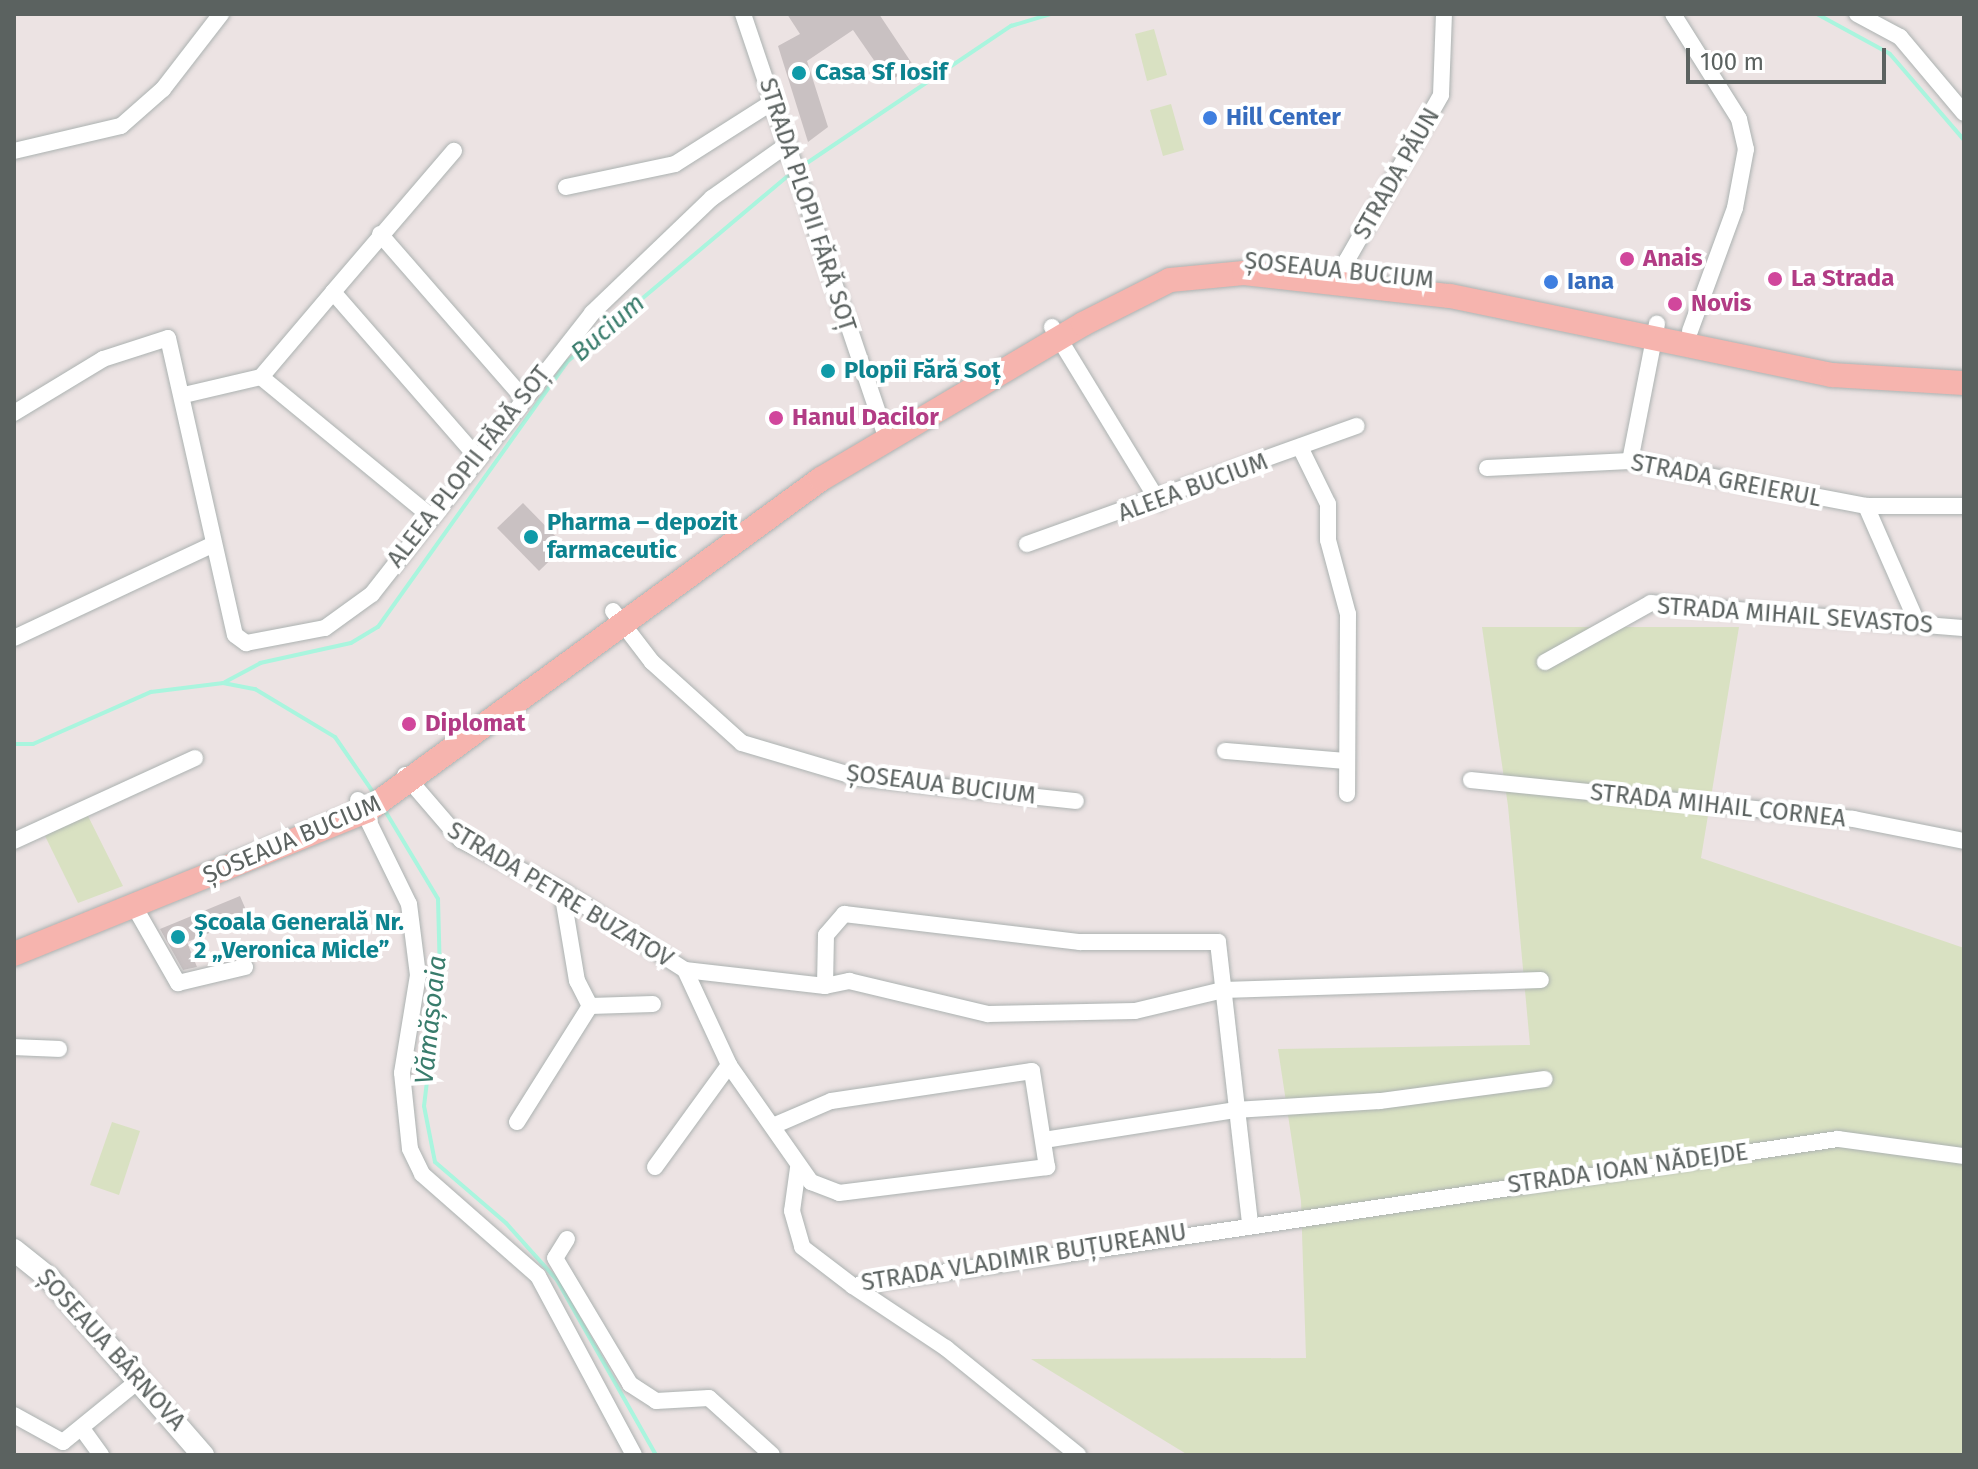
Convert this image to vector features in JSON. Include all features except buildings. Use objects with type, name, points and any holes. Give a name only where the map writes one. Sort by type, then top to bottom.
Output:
[{"type":"main road","name":"ȘOSEAUA BUCIUM","points":[[14,954],[134,906],[363,805],[402,782],[750,511],[1168,267],[1250,260],[1346,277],[1451,282],[1832,375],[1964,383]]},
{"type":"main road","name":"ȘOSEAUA BUCIUM","points":[[1656,330],[1690,331],[1832,361],[1964,368]]},
{"type":"main road","name":"ȘOSEAUA BUCIUM","points":[[14,939],[363,805]]},
{"type":"main road","name":"ȘOSEAUA BÂRNOVA","points":[[14,1250],[49,1278],[203,1455]]},
{"type":"street","points":[[14,151],[121,126],[163,89],[221,14]]},
{"type":"street","name":"STRADA PLOPII FĂRĂ SOȚ","points":[[743,14],[883,434]]},
{"type":"street","name":"STRADA PĂUN","points":[[1346,277],[1441,95],[1444,14]]},
{"type":"street","points":[[1673,14],[1733,108],[1746,149],[1735,208],[1690,331]]},
{"type":"street","points":[[1857,14],[1900,37],[1964,113]]},
{"type":"street","points":[[566,187],[675,164],[774,101]]},
{"type":"street","name":"ALEEA PLOPII FĂRĂ SOȚ","points":[[214,544],[235,635],[246,643],[275,639],[348,616],[592,313],[690,219],[788,144]]},
{"type":"street","points":[[184,395],[261,377],[454,151]]},
{"type":"street","points":[[380,234],[523,398]]},
{"type":"street","points":[[333,292],[477,457]]},
{"type":"street","points":[[1630,461],[1656,330]]},
{"type":"street","points":[[1055,333],[1159,502]]},
{"type":"street","points":[[14,413],[103,359],[168,338],[184,395],[214,544],[14,638]]},
{"type":"street","points":[[261,377],[430,516]]},
{"type":"street","name":"ALEEA BUCIUM","points":[[1027,544],[1159,502],[1356,426]]},
{"type":"street","points":[[1301,449],[1328,504],[1328,540],[1348,614],[1347,794]]},
{"type":"street","name":"STRADA GREIERUL","points":[[1487,468],[1630,461],[1866,506],[1964,506]]},
{"type":"street","points":[[1866,506],[1917,622]]},
{"type":"street","name":"STRADA MIHAIL SEVASTOS","points":[[1545,662],[1651,603],[1964,628]]},
{"type":"street","name":"ȘOSEAUA BUCIUM","points":[[617,617],[685,695],[742,743],[860,778],[1076,801]]},
{"type":"street","points":[[1225,751],[1347,761]]},
{"type":"street","points":[[14,841],[195,758]]},
{"type":"street","name":"STRADA MIHAIL CORNEA","points":[[1471,780],[1853,819],[1964,841]]},
{"type":"street","name":"STRADA PETRE BUZATOV","points":[[402,782],[445,828],[562,891],[685,970],[729,1065],[775,1125],[798,1168],[811,1182],[839,1193],[1047,1167],[1044,1140]]},
{"type":"street","points":[[363,805],[409,904],[418,975],[402,1073],[410,1149],[422,1174],[538,1276],[634,1455]]},
{"type":"street","points":[[562,891],[577,981],[590,1006]]},
{"type":"street","points":[[134,906],[178,983],[245,967]]},
{"type":"street","points":[[825,986],[826,935],[844,914],[1080,942],[1218,942],[1250,1224]]},
{"type":"street","points":[[685,970],[825,986],[879,986],[988,1014],[1135,1011],[1223,990],[1541,980]]},
{"type":"street","points":[[590,1006],[653,1004]]},
{"type":"street","points":[[517,1122],[590,1006]]},
{"type":"street","points":[[14,1047],[59,1049]]},
{"type":"street","points":[[655,1167],[729,1065]]},
{"type":"street","points":[[775,1125],[831,1101],[912,1085],[1023,1070],[1037,1075],[1044,1140],[1235,1110],[1380,1101],[1545,1079]]},
{"type":"street","name":"STRADA IOAN NĂDEJDE","points":[[1292,1216],[1312,1220],[1838,1139],[1964,1156]]},
{"type":"street","name":"STRADA VLADIMIR BUȚUREANU","points":[[798,1168],[792,1211],[802,1247],[853,1286],[1292,1216]]},
{"type":"street","points":[[567,1239],[555,1258],[630,1384],[656,1401],[709,1398],[772,1455]]},
{"type":"street","points":[[853,1286],[946,1348],[1078,1455]]},
{"type":"street","points":[[14,1415],[54,1441],[83,1430],[138,1381]]},
{"type":"street","points":[[83,1430],[101,1455]]},
{"type":"green space","points":[[1154,29],[1167,75],[1147,81],[1135,34]]},
{"type":"green space","points":[[1171,104],[1184,150],[1163,156],[1150,110]]},
{"type":"green space","points":[[1482,627],[1739,627],[1701,858],[1964,948],[1964,1455],[1188,1455],[1031,1359],[1306,1358],[1301,1201],[1278,1049],[1530,1045],[1508,806]]},
{"type":"green space","points":[[86,812],[123,886],[78,903],[45,836]]},
{"type":"green space","points":[[112,1122],[140,1131],[119,1195],[90,1185]]},
{"type":"waterway","name":"Bucium","points":[[798,169],[1011,26],[1051,14]]},
{"type":"waterway","name":"Bucium","points":[[1817,14],[1890,54],[1964,140]]},
{"type":"waterway","name":"Bucium","points":[[225,682],[260,663],[351,643],[378,627],[568,361],[791,173]]},
{"type":"waterway","name":"Vămășoaia","points":[[14,744],[33,744],[151,692],[223,683],[255,689],[335,737],[375,795]]},
{"type":"waterway","name":"Vămășoaia","points":[[384,809],[438,899],[440,974],[424,1106],[435,1162],[506,1223],[557,1280],[656,1455]]},
{"type":"place","name":"Casa Sf Iosif","points":[[799,73]]},
{"type":"place","name":"Hill Center","points":[[1210,118]]},
{"type":"place","name":"Anais","points":[[1627,259]]},
{"type":"place","name":"La Strada","points":[[1775,279]]},
{"type":"place","name":"Iana","points":[[1551,282]]},
{"type":"place","name":"Novis","points":[[1675,304]]},
{"type":"place","name":"Plopii Fără Soț","points":[[828,371]]},
{"type":"place","name":"Hanul Dacilor","points":[[776,418]]},
{"type":"place","name":"Pharma – depozit farmaceutic","points":[[531,537]]},
{"type":"place","name":"Diplomat","points":[[409,724]]},
{"type":"place","name":"Școala Generală Nr. 2 „Veronica Micle”","points":[[178,937]]}]
